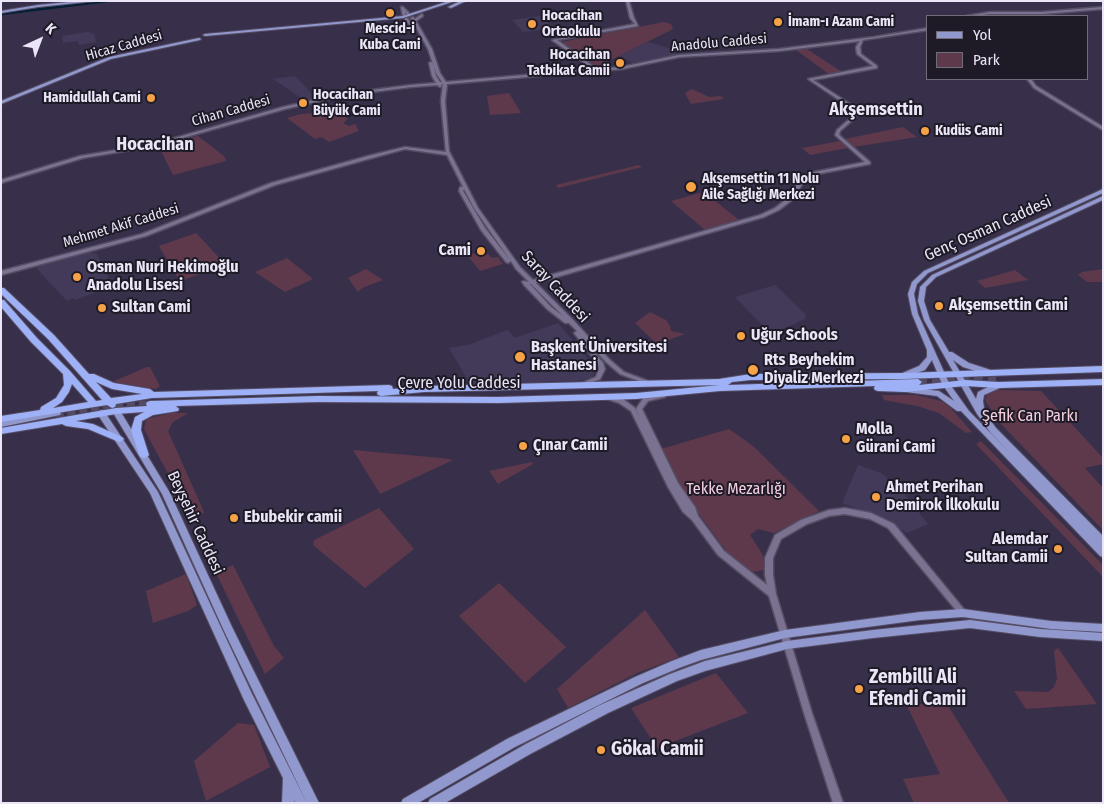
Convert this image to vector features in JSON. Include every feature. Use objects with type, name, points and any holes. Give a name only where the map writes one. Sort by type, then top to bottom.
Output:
[{"type":"highway","name":"Beyşehir Caddesi","points":[[1,290],[51,337],[96,384],[116,411]]},
{"type":"highway","name":"Beyşehir Caddesi","points":[[1,302],[34,340],[68,373],[101,413]]},
{"type":"highway","points":[[715,382],[751,377],[903,376],[939,370],[995,379],[1103,382]]},
{"type":"highway","points":[[693,390],[905,389],[1103,370]]},
{"type":"highway","points":[[83,371],[99,381],[121,388],[170,394],[424,389]]},
{"type":"highway","points":[[36,413],[52,405],[62,396],[68,385],[68,373]]},
{"type":"highway","name":"Çevre Yolu Caddesi","points":[[916,380],[693,390],[667,394],[598,397],[150,402],[393,392],[424,389],[650,383],[916,380]]},
{"type":"highway","points":[[82,390],[90,391],[96,388],[96,384]]},
{"type":"highway","points":[[57,418],[116,411],[150,402],[170,394]]},
{"type":"highway","points":[[144,455],[136,430],[138,419],[151,412],[182,408],[423,400]]},
{"type":"highway","points":[[1,419],[110,401],[150,402],[182,408]]},
{"type":"highway","points":[[1,432],[71,413],[71,410],[66,408]]},
{"type":"highway","points":[[57,418],[90,426],[119,439]]},
{"type":"main road","points":[[1,11],[38,5],[84,1]]},
{"type":"main road","points":[[1,11],[94,1]]},
{"type":"main road","points":[[409,18],[453,1]]},
{"type":"main road","points":[[409,18],[464,1]]},
{"type":"main road","name":"Hicaz Caddesi","points":[[1,102],[110,58],[206,36],[409,18]]},
{"type":"main road","name":"Genç Osman Caddesi","points":[[968,415],[946,384],[939,370],[912,306],[911,288],[919,277],[926,272],[1103,191]]},
{"type":"main road","name":"Genç Osman Caddesi","points":[[1103,198],[928,281],[923,287],[921,301],[927,320],[955,365],[980,412],[1011,450],[1103,542]]},
{"type":"main road","points":[[903,376],[922,368],[930,357],[931,349]]},
{"type":"main road","points":[[944,349],[966,364],[995,379],[981,394],[979,401],[980,412]]},
{"type":"main road","points":[[905,389],[939,394],[968,415],[1103,553]]},
{"type":"main road","name":"Beyşehir Caddesi","points":[[116,411],[166,492],[308,800]]},
{"type":"main road","name":"Beyşehir Caddesi","points":[[101,413],[154,492],[248,697],[288,775],[308,800]]},
{"type":"main road","points":[[1,426],[57,418]]},
{"type":"main road","points":[[112,430],[118,425],[124,425]]},
{"type":"main road","points":[[407,803],[511,744],[661,670],[701,655],[785,634],[920,616],[963,613],[1051,625],[1103,628]]},
{"type":"main road","points":[[434,803],[528,749],[604,709],[674,677],[705,666],[788,645],[970,624],[1040,633],[1103,637]]},
{"type":"main road","points":[[288,775],[288,803]]},
{"type":"main road","points":[[308,800],[321,803]]},
{"type":"street","points":[[597,71],[554,40],[637,25],[632,18],[627,1]]},
{"type":"street","name":"Saray Caddesi","points":[[401,6],[430,49],[438,83],[444,93]]},
{"type":"street","points":[[975,15],[990,13],[1042,13],[1103,8]]},
{"type":"street","name":"Saray Caddesi","points":[[409,18],[426,47],[436,74],[444,83],[443,118],[449,154],[463,184],[489,228],[529,283],[549,308],[565,321],[601,364],[602,369],[598,378],[578,386]]},
{"type":"street","name":"Anadolu Caddesi","points":[[438,83],[597,71],[641,66],[688,55],[779,50],[862,40],[926,29]]},
{"type":"street","points":[[529,283],[762,216],[778,209],[790,199],[803,179],[811,174],[868,163],[837,135],[838,131],[855,116],[854,111],[849,105],[810,79],[876,67],[859,54],[858,48],[862,40]]},
{"type":"street","points":[[421,84],[430,80],[436,74],[460,82]]},
{"type":"street","points":[[1030,80],[1035,87],[1103,129]]},
{"type":"street","points":[[444,93],[449,87],[460,82]]},
{"type":"street","name":"Cihan Caddesi","points":[[411,86],[438,83]]},
{"type":"street","name":"Cihan Caddesi","points":[[1,182],[82,157],[125,151],[171,141],[284,108],[341,95],[438,83]]},
{"type":"street","name":"Mehmet Akif Caddesi","points":[[1,273],[144,234],[273,184],[399,149],[405,148],[449,154]]},
{"type":"street","name":"Saray Caddesi","points":[[529,283],[571,321],[616,369],[632,378],[650,383]]},
{"type":"street","points":[[667,394],[646,400],[639,409],[675,484],[692,509],[695,518]]},
{"type":"street","points":[[598,397],[613,398],[633,410],[670,485],[686,510],[695,518],[721,554],[772,594]]},
{"type":"street","points":[[838,803],[772,594],[769,558],[778,537],[804,522],[829,513],[844,511],[871,516],[891,526],[963,613]]},
{"type":"shaded area","name":"Hocacihan Ortaokulu","points":[[541,16],[554,28],[523,32],[512,20]]},
{"type":"shaded area","points":[[87,32],[94,34],[96,42],[79,45],[78,41],[63,43],[62,36]]},
{"type":"shaded area","points":[[648,42],[669,48],[677,55],[635,64],[619,56]]},
{"type":"shaded area","points":[[295,76],[318,100],[307,102],[273,79]]},
{"type":"shaded area","name":"Osman Nuri Hekimoğlu Anadolu Lisesi","points":[[89,252],[97,254],[112,286],[76,300],[73,298],[67,301],[37,269],[38,265]]},
{"type":"shaded area","points":[[775,285],[806,315],[805,319],[771,334],[735,297]]},
{"type":"shaded area","name":"Başkent Üniversitesi Hastanesi","points":[[558,323],[594,366],[594,375],[589,379],[470,384],[449,348],[468,345],[507,330],[515,338]]},
{"type":"shaded area","name":"Ahmet Perihan Demirok İlkokulu","points":[[858,465],[881,473],[902,491],[928,524],[907,533],[885,519],[842,503]]},
{"type":"green space","points":[[664,22],[671,24],[673,29],[599,66],[594,65],[562,42]]},
{"type":"green space","points":[[807,49],[842,72],[829,74],[796,50]]},
{"type":"green space","points":[[692,89],[709,97],[721,96],[724,99],[691,104],[685,93]]},
{"type":"green space","points":[[509,93],[521,113],[490,115],[487,96]]},
{"type":"green space","points":[[325,107],[340,108],[338,112],[348,119],[343,123],[349,126],[355,124],[359,131],[329,142],[322,137],[315,139],[287,118],[301,114],[316,113]]},
{"type":"green space","points":[[903,127],[917,137],[853,147],[845,139]]},
{"type":"green space","points":[[198,136],[224,156],[226,161],[173,175],[162,153],[165,145]]},
{"type":"green space","points":[[840,141],[848,148],[810,155],[802,148]]},
{"type":"green space","points":[[639,165],[642,167],[558,188],[556,185]]},
{"type":"green space","points":[[704,192],[739,220],[705,230],[671,201]]},
{"type":"green space","points":[[196,233],[225,264],[184,280],[179,280],[159,246]]},
{"type":"green space","points":[[466,254],[482,256],[488,254],[492,258],[498,257],[503,264],[480,271]]},
{"type":"green space","points":[[287,258],[313,279],[285,292],[255,272]]},
{"type":"green space","points":[[366,269],[383,280],[362,288],[358,292],[348,278]]},
{"type":"green space","points":[[1103,269],[1103,282],[1087,282],[1078,275],[1082,272]]},
{"type":"green space","points":[[1015,270],[1028,280],[985,288],[977,281]]},
{"type":"green space","points":[[650,312],[666,320],[671,331],[685,334],[657,344],[635,323]]},
{"type":"green space","points":[[150,367],[160,386],[156,389],[112,382]]},
{"type":"green space","name":"Şefik Can Parkı","points":[[996,390],[1041,391],[1103,458],[1103,464],[1085,468],[1103,488],[1103,530],[999,422],[985,400],[987,395]]},
{"type":"green space","points":[[882,395],[916,395],[941,401],[949,406],[972,432],[966,433],[939,413],[917,406],[884,400]]},
{"type":"green space","points":[[171,413],[188,413],[173,422],[168,431],[204,512],[193,520],[144,429],[146,419]]},
{"type":"green space","name":"Tekke Mezarlığı","points":[[729,429],[753,446],[819,511],[774,533],[758,529],[750,535],[763,555],[764,570],[752,572],[734,561],[684,494],[661,449]]},
{"type":"green space","points":[[981,441],[1103,565],[1103,577],[976,444]]},
{"type":"green space","points":[[353,450],[441,458],[453,460],[380,494]]},
{"type":"green space","points":[[532,462],[533,464],[498,484],[489,471]]},
{"type":"green space","points":[[379,508],[414,549],[365,588],[313,545],[314,540]]},
{"type":"green space","points":[[233,565],[274,646],[284,658],[265,674],[216,573]]},
{"type":"green space","points":[[186,574],[197,605],[188,611],[153,623],[146,591]]},
{"type":"green space","points":[[499,583],[566,647],[525,683],[459,616]]},
{"type":"green space","points":[[645,610],[679,657],[637,673],[568,708],[557,689]]},
{"type":"green space","points":[[1058,648],[1097,704],[1026,709],[1014,691],[1048,692],[1054,687],[1057,679],[1054,651]]},
{"type":"green space","points":[[716,673],[748,713],[657,748],[631,708]]},
{"type":"green space","points":[[945,701],[1009,803],[914,803],[903,779],[940,774],[907,706]]},
{"type":"green space","points":[[238,723],[254,725],[270,767],[206,801],[194,761]]},
{"type":"waterway","points":[[1,14],[107,1]]},
{"type":"tunnel","points":[[918,382],[996,381]]},
{"type":"tunnel","points":[[56,417],[116,407],[150,404]]},
{"type":"place","name":"Mescid-i Kuba Cami","points":[[390,13]]},
{"type":"place","name":"İmam-ı Azam Cami","points":[[778,22]]},
{"type":"place","name":"Hocacihan Ortaokulu","points":[[532,24]]},
{"type":"place","name":"Hocacihan Tatbikat Camii","points":[[620,63]]},
{"type":"place","name":"Hamidullah Cami","points":[[151,98]]},
{"type":"place","name":"Hocacihan Büyük Cami","points":[[303,103]]},
{"type":"place","name":"Kudüs Cami","points":[[925,131]]},
{"type":"place","name":"Akşemsettin 11 Nolu Aile Sağlığı Merkezi","points":[[691,187]]},
{"type":"place","name":"Cami","points":[[481,251]]},
{"type":"place","name":"Osman Nuri Hekimoğlu Anadolu Lisesi","points":[[77,277]]},
{"type":"place","name":"Akşemsettin Cami","points":[[939,306]]},
{"type":"place","name":"Sultan Cami","points":[[102,308]]},
{"type":"place","name":"Uğur Schools","points":[[741,336]]},
{"type":"place","name":"Başkent Üniversitesi Hastanesi","points":[[520,357]]},
{"type":"place","name":"Rts Beyhekim Diyaliz Merkezi","points":[[753,370]]},
{"type":"place","name":"Molla Gürani Cami","points":[[846,439]]},
{"type":"place","name":"Çınar Camii","points":[[523,446]]},
{"type":"place","name":"Ahmet Perihan Demirok İlkokulu","points":[[876,497]]},
{"type":"place","name":"Ebubekir camii","points":[[234,518]]},
{"type":"place","name":"Alemdar Sultan Camii","points":[[1058,549]]},
{"type":"place","name":"Zembilli Ali Efendi Camii","points":[[859,689]]},
{"type":"place","name":"Gökal Camii","points":[[601,750]]},
{"type":"district","name":"Akşemsettin","points":[[876,110]]},
{"type":"district","name":"Hocacihan","points":[[155,145]]}]
